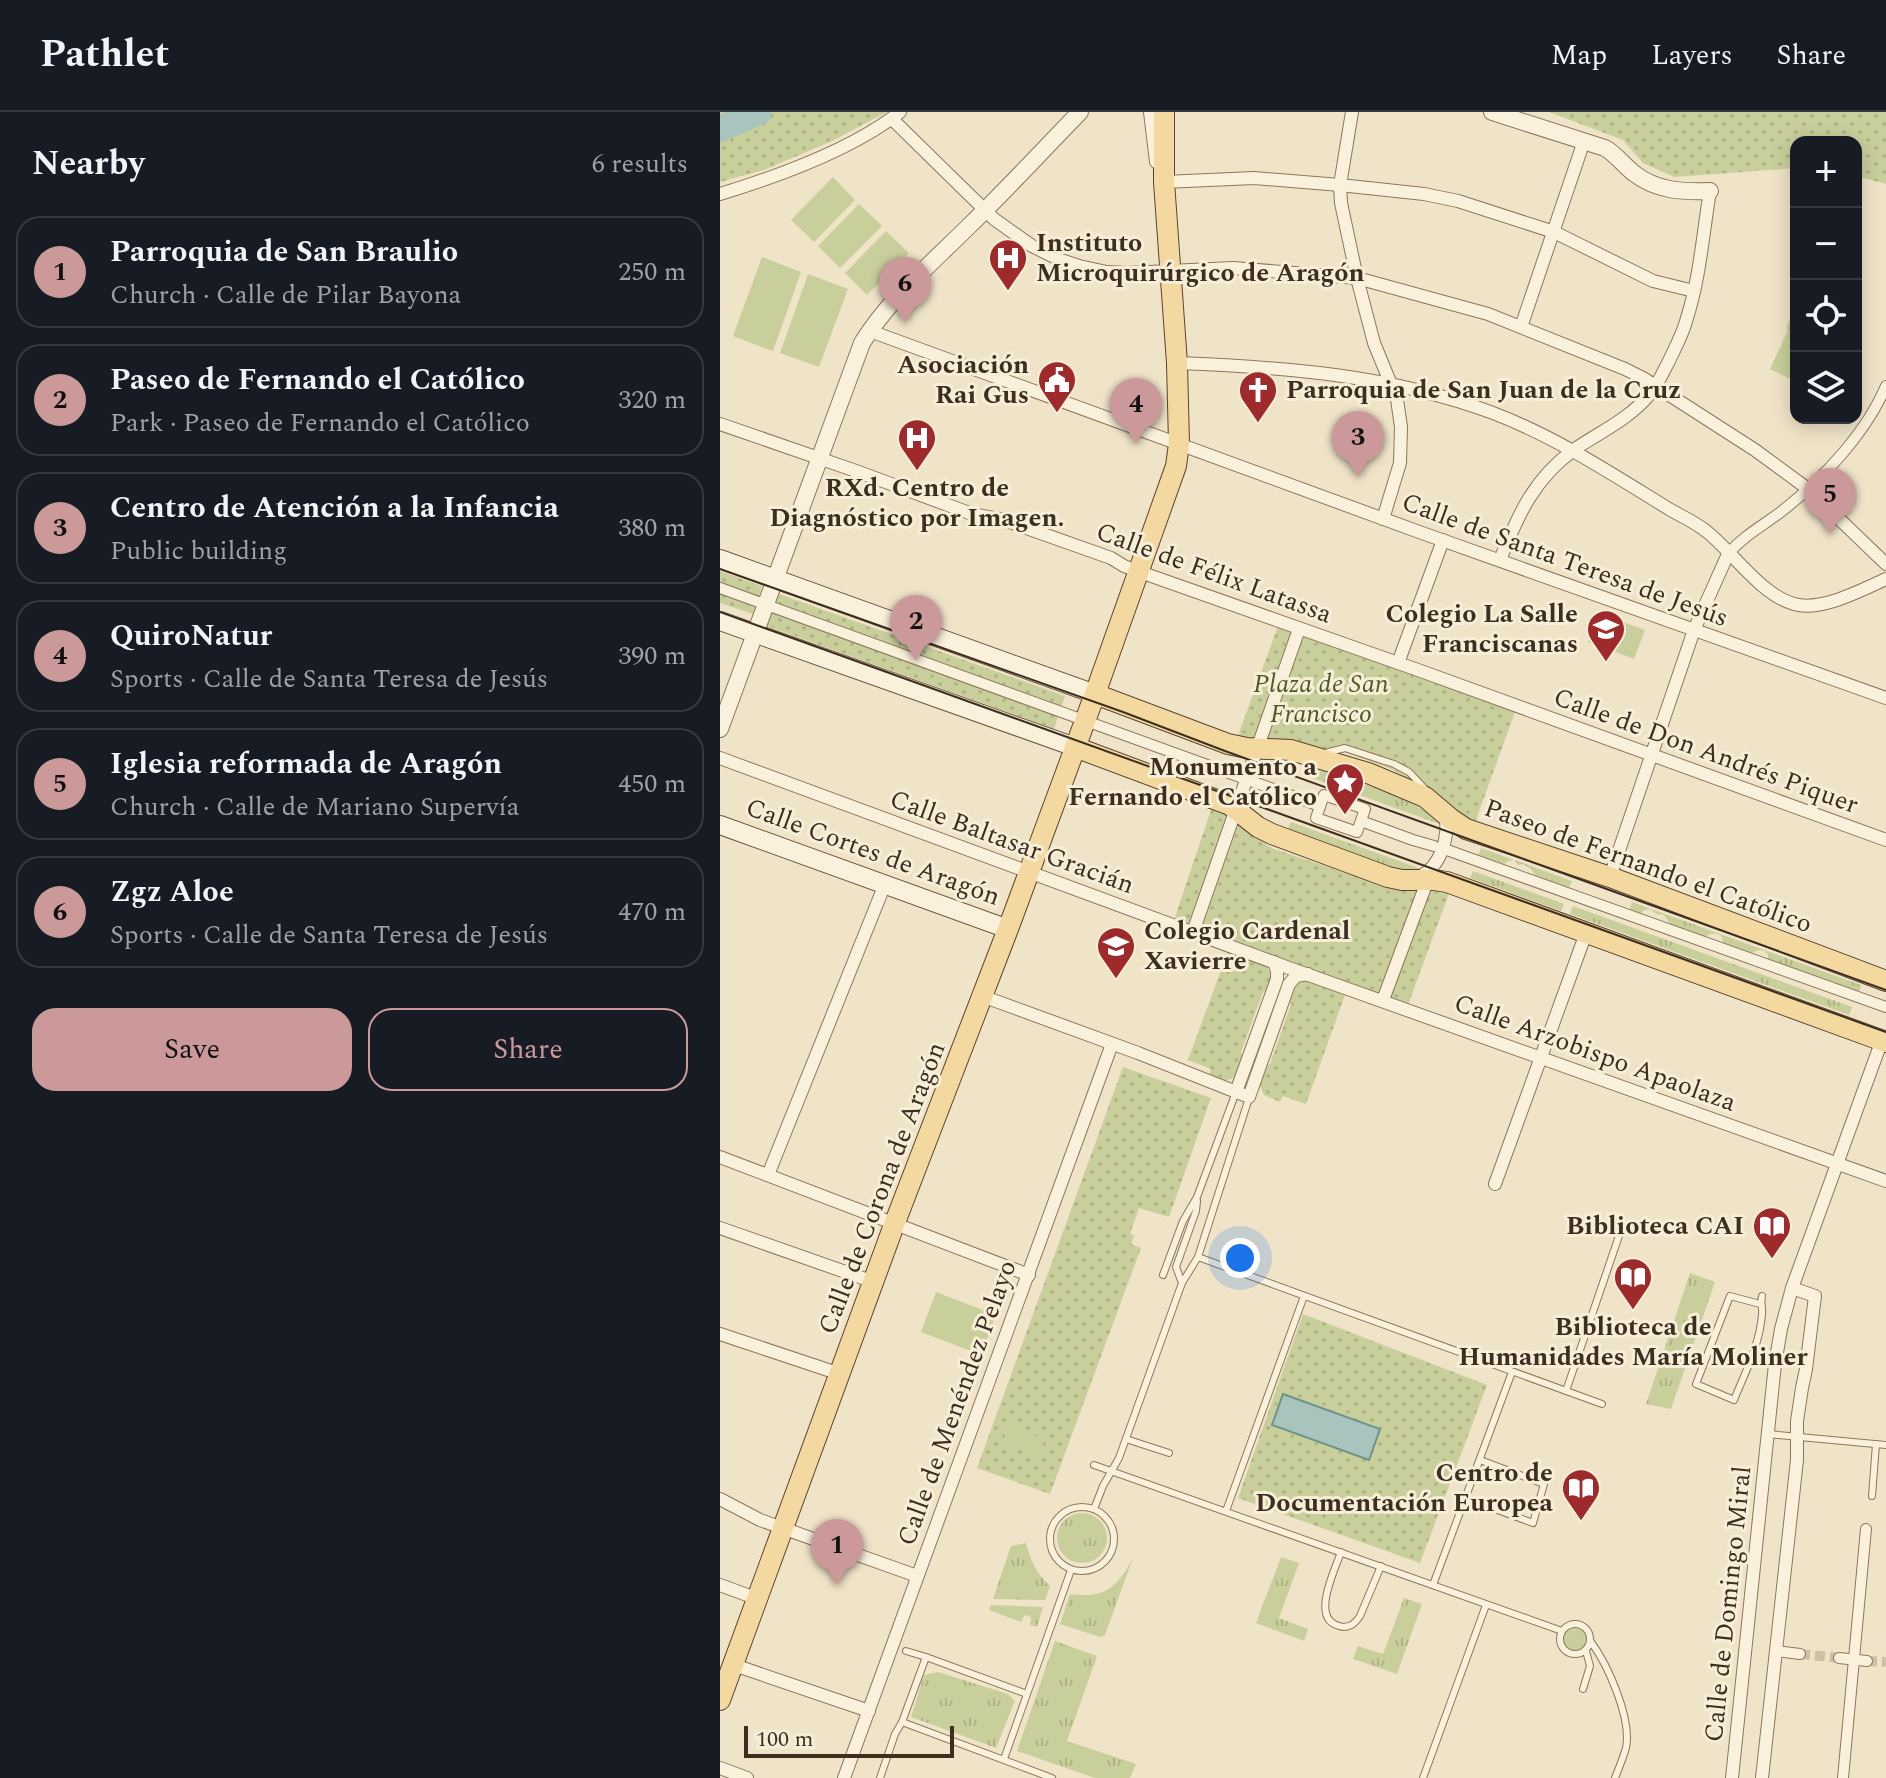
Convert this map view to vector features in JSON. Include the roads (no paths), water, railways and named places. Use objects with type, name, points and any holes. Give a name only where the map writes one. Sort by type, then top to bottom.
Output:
[{"type":"main road","name":"Calle de Corona de Aragón","points":[[720,1700],[894,1225],[1095,694],[1176,466],[1179,444],[1177,363],[1164,182],[1164,112]]},
{"type":"main road","name":"Paseo de Fernando el Católico","points":[[720,559],[1221,741],[1242,747],[1291,750],[1380,778],[1422,795],[1466,829],[1610,877],[1886,981]]},
{"type":"main road","points":[[720,621],[1075,747],[1236,808],[1258,827],[1272,834],[1388,877],[1447,882],[1885,1037]]},
{"type":"main road","name":"Calle Cortes de Aragón","points":[[720,825],[1008,929]]},
{"type":"street","points":[[720,729],[856,357],[870,331],[894,301],[1080,112]]},
{"type":"street","points":[[1150,112],[1156,167],[1164,182],[1254,178],[1424,194],[1458,201],[1554,232],[1653,281],[1694,291]]},
{"type":"street","points":[[1352,112],[1340,185],[1341,203],[1374,343],[1399,407],[1401,447],[1396,480],[1383,519]]},
{"type":"street","points":[[1492,112],[1613,153],[1649,183],[1672,190],[1710,191],[1694,291],[1683,332],[1656,386],[1629,414],[1574,450],[1546,476],[1516,519],[1500,560]]},
{"type":"street","points":[[720,194],[780,174],[839,149],[896,115],[985,211],[1032,246],[1058,259],[1107,272],[1233,268],[1357,278],[1488,314],[1625,369],[1755,450],[1808,489],[1886,564]]},
{"type":"street","points":[[1521,327],[1584,141]]},
{"type":"street","name":"Calle de Santa Teresa de Jesús","points":[[870,331],[1383,519],[1886,698]]},
{"type":"street","points":[[1177,363],[1318,373],[1389,383],[1493,413],[1574,450],[1705,530],[1768,589],[1797,605],[1815,606],[1829,602],[1886,579]]},
{"type":"street","points":[[1610,877],[1694,630],[1728,554],[1738,542],[1768,522],[1817,481],[1876,409],[1886,386]]},
{"type":"street","name":"Calle de Félix Latassa","points":[[720,424],[972,514],[1004,520],[1071,543],[1140,572],[1511,704]]},
{"type":"street","points":[[1398,663],[1443,540]]},
{"type":"street","points":[[720,588],[1320,806]]},
{"type":"street","points":[[1193,932],[1299,629]]},
{"type":"street","name":"Calle de Don Andrés Piquer","points":[[1511,704],[1886,840]]},
{"type":"street","name":"Calle Baltasar Gracián","points":[[720,758],[1289,968]]},
{"type":"street","points":[[1324,795],[1365,809],[1361,821],[1357,832],[1316,818],[1324,795]]},
{"type":"street","points":[[1383,1000],[1420,879],[1435,864],[1447,831],[1439,808]]},
{"type":"street","points":[[1361,821],[1434,846]]},
{"type":"street","name":"Paseo de Fernando el Católico","points":[[1452,852],[1886,1007]]},
{"type":"street","points":[[768,1175],[885,884]]},
{"type":"street","points":[[1495,1184],[1586,933]]},
{"type":"street","points":[[1236,1092],[1277,979],[1274,962]]},
{"type":"street","name":"Calle Arzobispo Apaolaza","points":[[1289,968],[1886,1181]]},
{"type":"street","points":[[982,996],[1249,1097],[1289,984],[1296,976],[1308,974]]},
{"type":"street","name":"Calle de Domingo Miral","points":[[1732,1778],[1781,1329],[1792,1288],[1885,1037]]},
{"type":"street","name":"Calle de Menéndez Pelayo","points":[[844,1778],[1112,1044]]},
{"type":"street","points":[[720,1157],[1029,1275]]},
{"type":"street","points":[[720,1228],[874,1282]]},
{"type":"street","name":"Calle de Domingo Miral","points":[[1762,1778],[1798,1436],[1797,1421],[1815,1296],[1792,1288]]},
{"type":"street","points":[[720,1334],[840,1374]]},
{"type":"street","points":[[720,1499],[760,1520],[917,1576]]},
{"type":"street","points":[[1843,1778],[1866,1529]]},
{"type":"street","points":[[720,1585],[758,1599]]},
{"type":"street","points":[[1776,1651],[1800,1654]]},
{"type":"street","points":[[1839,1658],[1867,1661]]},
{"type":"street","points":[[734,1665],[869,1711]]},
{"type":"street","points":[[720,1768],[747,1778]]},
{"type":"lane","points":[[1163,1275],[1183,1221],[1197,1197],[1236,1092]]},
{"type":"lane","points":[[1094,1509],[1126,1439],[1182,1283],[1198,1257],[1249,1097]]},
{"type":"lane","points":[[1197,1197],[1215,1203]]},
{"type":"lane","points":[[1182,1283],[1176,1267],[1196,1211],[1197,1197]]},
{"type":"lane","points":[[1566,1391],[1621,1230]]},
{"type":"lane","points":[[1198,1257],[1602,1404]]},
{"type":"lane","points":[[1226,1511],[1304,1296]]},
{"type":"lane","points":[[1760,1304],[1730,1296],[1696,1384],[1734,1400],[1753,1354],[1763,1311],[1760,1304],[1762,1296]]},
{"type":"lane","points":[[1433,1585],[1512,1372]]},
{"type":"lane","name":"Calle de Domingo Miral","points":[[1768,1434],[1798,1436]]},
{"type":"lane","points":[[1798,1436],[1886,1445]]},
{"type":"lane","points":[[1126,1439],[1169,1453]]},
{"type":"lane","points":[[1872,1496],[1876,1444]]},
{"type":"lane","points":[[1465,1498],[1533,1523],[1544,1484],[1480,1460]]},
{"type":"lane","points":[[1094,1465],[1562,1631]]},
{"type":"lane","points":[[1074,1508],[1094,1509],[1111,1524],[1114,1546],[1110,1556],[1093,1570],[1071,1570],[1055,1557],[1051,1548],[1052,1527],[1065,1512],[1074,1508]]},
{"type":"lane","points":[[1341,1552],[1324,1608],[1327,1619],[1337,1626],[1350,1626],[1356,1622],[1381,1566]]},
{"type":"lane","points":[[1004,1759],[1071,1570]]},
{"type":"lane","points":[[1423,1778],[1486,1605]]},
{"type":"lane","points":[[1591,1642],[1586,1651],[1575,1655],[1567,1652],[1561,1644],[1562,1631],[1579,1624],[1588,1630],[1614,1688],[1626,1728],[1626,1746],[1615,1778]]},
{"type":"lane","points":[[906,1651],[1027,1694]]},
{"type":"lane","points":[[1583,1689],[1590,1666],[1586,1651]]},
{"type":"lane","points":[[880,1778],[926,1657]]},
{"type":"lane","points":[[1590,1666],[1602,1660]]},
{"type":"lane","points":[[902,1722],[1052,1778]]},
{"type":"water","points":[[1283,1394],[1380,1429],[1369,1460],[1272,1425]]},
{"type":"waterway","points":[[720,129],[759,112]]},
{"type":"tunnel","points":[[1800,1654],[1839,1658]]},
{"type":"tunnel","points":[[1867,1661],[1886,1662]]},
{"type":"tram line","points":[[720,569],[1886,990]]},
{"type":"tram line","points":[[720,612],[1886,1032]]},
{"type":"place","name":"Instituto Microquirúrgico de Aragón","points":[[1008,292]]},
{"type":"place","name":"Zgz Aloe","points":[[905,323]]},
{"type":"place","name":"Asociación Rai Gus","points":[[1057,414]]},
{"type":"place","name":"Parroquia de San Juan de la Cruz","points":[[1258,424]]},
{"type":"place","name":"QuiroNatur","points":[[1136,444]]},
{"type":"place","name":"RXd. Centro de Diagnóstico por Imagen.","points":[[917,472]]},
{"type":"place","name":"Centro de Atención a la Infancia","points":[[1358,477]]},
{"type":"place","name":"Iglesia reformada de Aragón","points":[[1830,534]]},
{"type":"place","name":"Paseo de Fernando el Católico","points":[[916,661]]},
{"type":"place","name":"Colegio La Salle Franciscanas","points":[[1606,663]]},
{"type":"place","name":"Monumento a Fernando el Católico","points":[[1345,816]]},
{"type":"place","name":"Colegio Cardenal Xavierre","points":[[1116,980]]},
{"type":"place","name":"Biblioteca CAI","points":[[1772,1260]]},
{"type":"place","name":"Biblioteca de Humanidades María Moliner","points":[[1633,1311]]},
{"type":"place","name":"Centro de Documentación Europea","points":[[1581,1522]]},
{"type":"place","name":"Parroquia de San Braulio","points":[[837,1585]]},
{"type":"park label","name":"Plaza de San Francisco","points":[[1321,699]]}]
